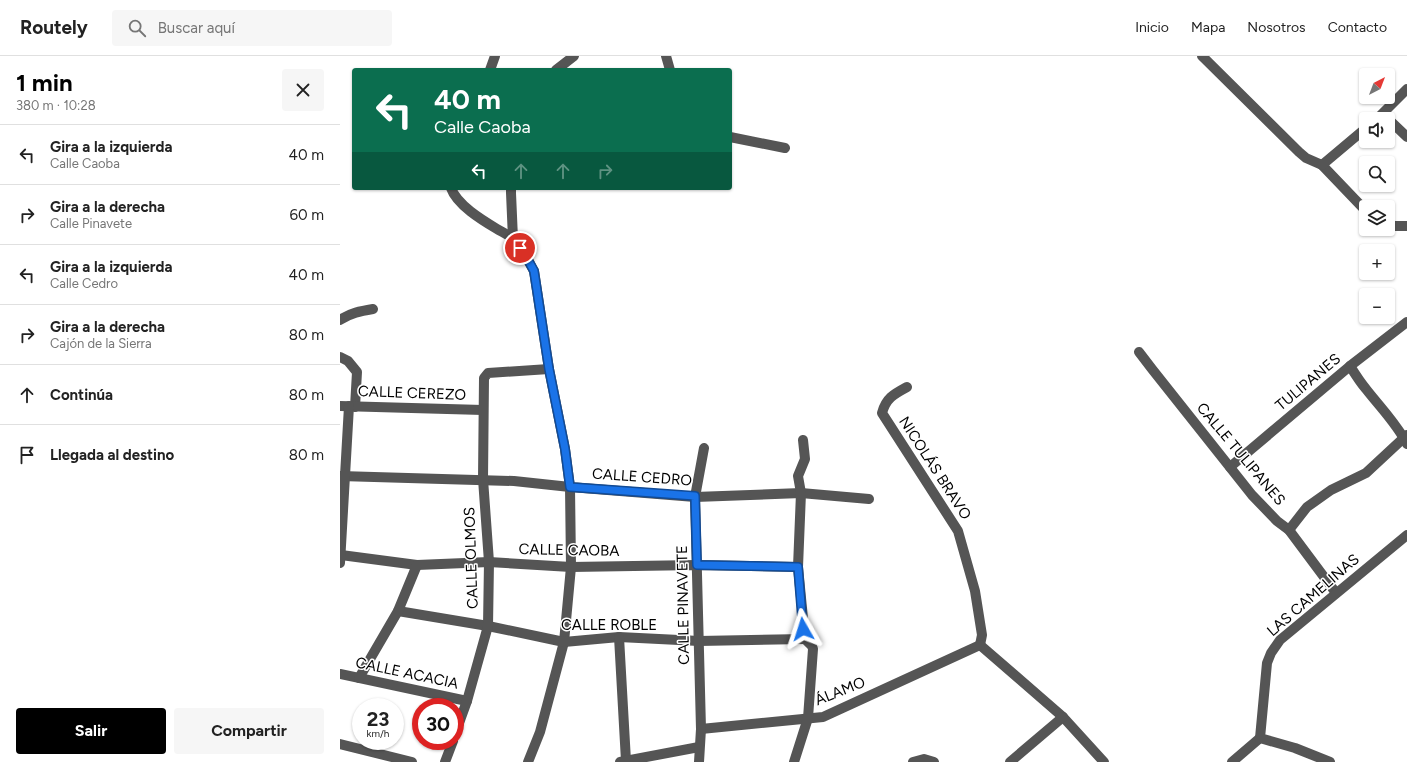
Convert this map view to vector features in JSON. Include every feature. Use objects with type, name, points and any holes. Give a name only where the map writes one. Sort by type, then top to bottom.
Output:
[{"type":"street","points":[[491,68],[495,56]]},
{"type":"street","points":[[559,68],[574,56]]},
{"type":"street","points":[[666,56],[669,68]]},
{"type":"street","points":[[1208,58],[1302,155],[1322,165],[1359,204]]},
{"type":"street","points":[[1384,112],[1407,89]]},
{"type":"street","points":[[1395,128],[1407,137]]},
{"type":"street","points":[[1322,165],[1359,134]]},
{"type":"street","points":[[732,137],[785,148]]},
{"type":"street","points":[[452,190],[463,205],[513,239],[527,258],[534,271],[549,369],[565,449],[570,487],[571,567],[564,642],[540,732],[528,762]]},
{"type":"street","points":[[512,190],[513,239]]},
{"type":"street","points":[[1395,226],[1407,226]]},
{"type":"street","points":[[340,320],[346,316],[358,312],[373,309]]},
{"type":"street","name":"TULIPANES","points":[[1230,467],[1350,366],[1407,322]]},
{"type":"street","name":"CALLE TULIPANES","points":[[1140,352],[1235,475],[1262,505],[1289,530],[1336,593]]},
{"type":"street","points":[[340,357],[348,361],[357,372],[348,406],[343,476],[340,563]]},
{"type":"street","points":[[1289,530],[1307,507],[1331,490],[1366,473],[1406,439],[1366,389],[1350,366]]},
{"type":"street","name":"CALLE OLMOS","points":[[464,709],[488,626],[489,562],[483,480],[484,378],[488,373],[549,369]]},
{"type":"street","name":"NICOLÁS BRAVO","points":[[907,387],[897,392],[887,400],[882,413],[954,522],[958,531],[975,591],[982,635],[980,645]]},
{"type":"street","name":"CALLE CEREZO","points":[[348,406],[483,410]]},
{"type":"street","points":[[794,762],[808,718],[814,649],[805,639],[798,567],[801,493],[798,476],[805,458],[803,440]]},
{"type":"street","name":"CALLE PINAVETE","points":[[699,762],[701,729],[695,496],[704,448]]},
{"type":"street","name":"CALLE CEDRO","points":[[343,476],[514,481],[570,487],[695,496],[801,493],[869,499]]},
{"type":"street","name":"LAS CAMELINAS","points":[[1260,738],[1267,664],[1271,653],[1280,640],[1407,535]]},
{"type":"street","name":"CALLE CAOBA","points":[[340,555],[417,565],[489,562],[571,567],[697,565],[798,567]]},
{"type":"street","points":[[359,678],[398,611],[417,565]]},
{"type":"street","name":"CALLE ROBLE","points":[[398,611],[488,626],[564,642],[619,637],[699,641],[805,639]]},
{"type":"street","points":[[619,637],[623,761],[699,747]]},
{"type":"street","points":[[980,645],[1062,717],[1104,762]]},
{"type":"street","name":"ÁLAMO","points":[[701,729],[823,716],[980,645]]},
{"type":"street","name":"CALLE ACACIA","points":[[340,674],[467,701]]},
{"type":"street","points":[[1010,762],[1062,717]]},
{"type":"street","points":[[1232,762],[1260,738],[1295,748],[1330,762]]},
{"type":"street","points":[[340,744],[412,762]]},
{"type":"street","points":[[445,762],[449,750]]},
{"type":"street","points":[[913,762],[924,759],[934,762]]},
{"type":"route","points":[[520,248],[534,271],[549,369],[565,449],[570,487],[695,496],[697,565],[798,567],[803,629]]}]
